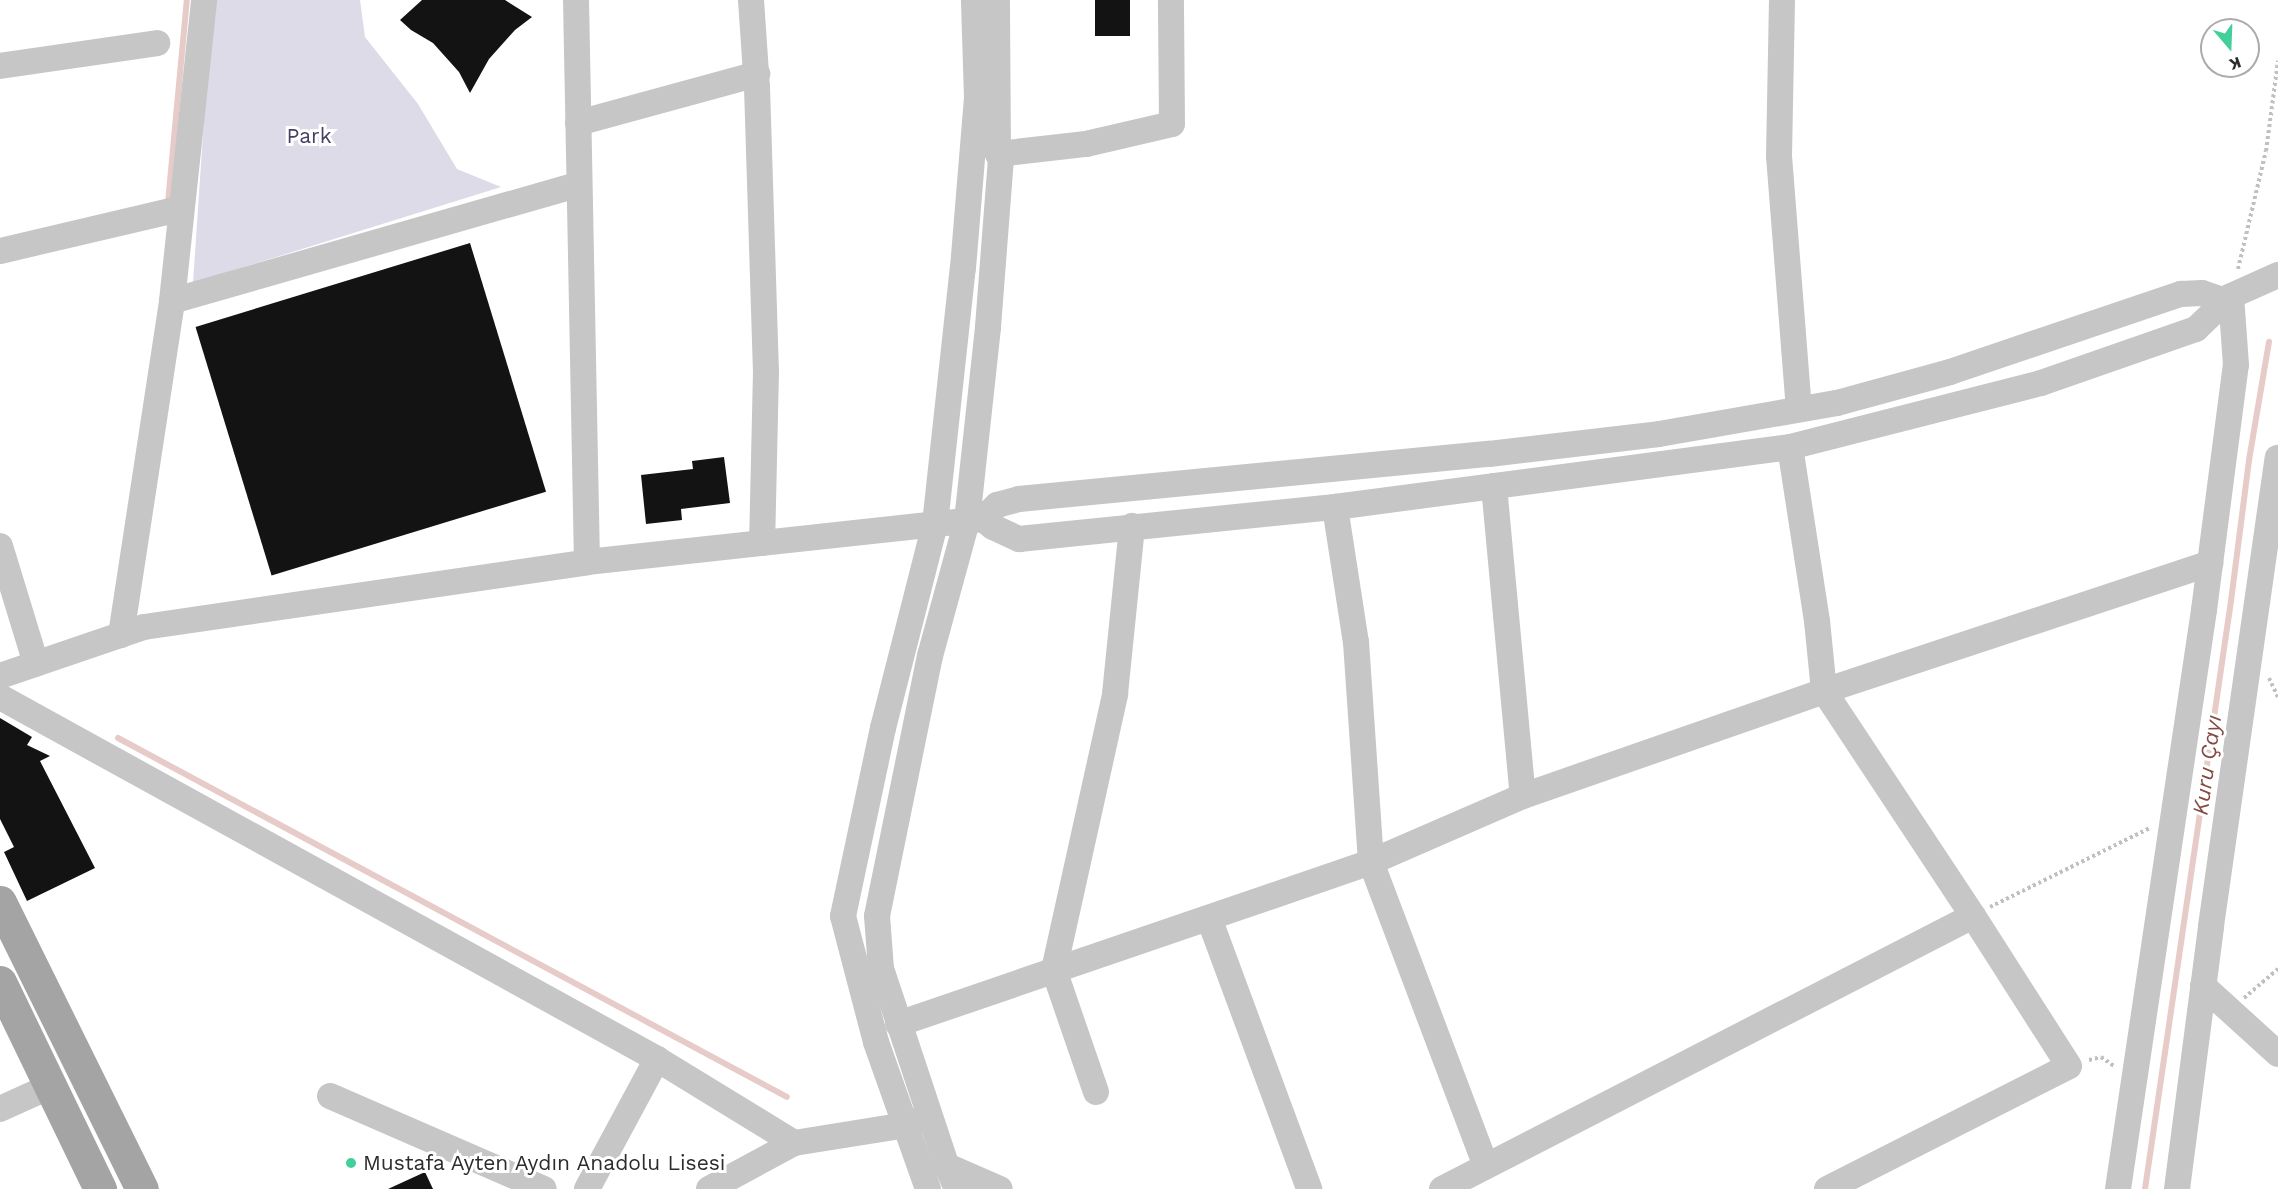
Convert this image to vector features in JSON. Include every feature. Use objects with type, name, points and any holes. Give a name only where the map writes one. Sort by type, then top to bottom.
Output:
[{"type":"main road","points":[[0,902],[142,1189]]},
{"type":"main road","points":[[0,982],[100,1189]]},
{"type":"street","points":[[121,635],[172,301],[179,209],[204,0]]},
{"type":"street","points":[[576,0],[587,562]]},
{"type":"street","points":[[751,0],[757,74],[766,370],[762,543]]},
{"type":"street","points":[[928,1189],[876,1042],[843,916],[883,729],[935,524],[963,268],[977,98],[974,0]]},
{"type":"street","points":[[957,1189],[946,1164],[881,969],[877,916],[930,656],[975,520],[1001,159],[999,154],[997,0]]},
{"type":"street","points":[[999,154],[1086,144],[1172,124],[1171,0]]},
{"type":"street","points":[[1782,0],[1779,156],[1799,409]]},
{"type":"street","points":[[0,66],[157,43]]},
{"type":"street","points":[[578,123],[757,74]]},
{"type":"street","points":[[172,301],[579,184]]},
{"type":"street","points":[[0,251],[179,209]]},
{"type":"street","points":[[0,676],[144,627],[587,562],[975,520],[1019,539],[1335,507],[1790,447],[2041,383],[2196,329],[2226,298],[2278,275]]},
{"type":"street","points":[[975,520],[997,505],[1019,499],[1489,454],[1659,434],[1837,403],[1950,372],[2181,294],[2202,293],[2226,298]]},
{"type":"street","points":[[2118,1189],[2174,817],[2236,365],[2226,298]]},
{"type":"street","points":[[1790,447],[1817,621],[1824,691],[1974,916],[2069,1066],[1827,1189]]},
{"type":"street","points":[[2184,1184],[2204,986],[2278,458]]},
{"type":"street","points":[[1494,486],[1522,796]]},
{"type":"street","points":[[1335,507],[1356,642],[1371,862],[1486,1166]]},
{"type":"street","points":[[1096,1092],[1053,970],[1114,694],[1132,526]]},
{"type":"street","points":[[0,546],[36,664]]},
{"type":"street","points":[[898,1024],[1371,862],[1522,796],[1824,691],[2210,563]]},
{"type":"street","points":[[0,697],[657,1059],[794,1143]]},
{"type":"street","points":[[1442,1189],[1974,916]]},
{"type":"street","points":[[1209,918],[1309,1189]]},
{"type":"street","points":[[2204,986],[2278,1054]]},
{"type":"street","points":[[587,1189],[657,1059]]},
{"type":"street","points":[[0,1109],[51,1086]]},
{"type":"street","points":[[330,1096],[544,1189]]},
{"type":"street","points":[[710,1189],[794,1143],[906,1125],[930,1116]]},
{"type":"street","points":[[917,1157],[946,1164],[1000,1189]]},
{"type":"path","points":[[2226,298],[2266,151],[2278,61]]},
{"type":"path","points":[[1974,916],[2174,817]]},
{"type":"path","points":[[2230,1010],[2278,969]]},
{"type":"path","points":[[2069,1066],[2101,1056],[2135,1082]]},
{"type":"green space","name":"Park","points":[[212,0],[360,0],[365,37],[418,104],[457,169],[501,187],[193,283]]},
{"type":"building","points":[[422,0],[505,0],[532,17],[515,30],[489,59],[470,93],[459,72],[433,43],[411,30],[400,20]]},
{"type":"building","points":[[1095,0],[1130,0],[1130,36],[1095,36]]},
{"type":"building","points":[[470,243],[546,492],[272,576],[196,327]]},
{"type":"building","points":[[724,457],[730,503],[681,509],[682,520],[646,524],[641,475],[693,469],[692,461]]},
{"type":"building","points":[[0,718],[32,737],[27,745],[50,756],[40,761],[95,868],[27,901],[4,852],[14,847],[0,819]]},
{"type":"building","points":[[425,1172],[433,1189],[388,1189]]},
{"type":"waterway","points":[[168,203],[187,0]]},
{"type":"waterway","name":"Kuru Çayı","points":[[2145,1189],[2231,601],[2249,460],[2269,342]]},
{"type":"waterway","points":[[118,738],[787,1097]]},
{"type":"place","name":"Mustafa Ayten Aydın Anadolu Lisesi","points":[[351,1163]]}]
